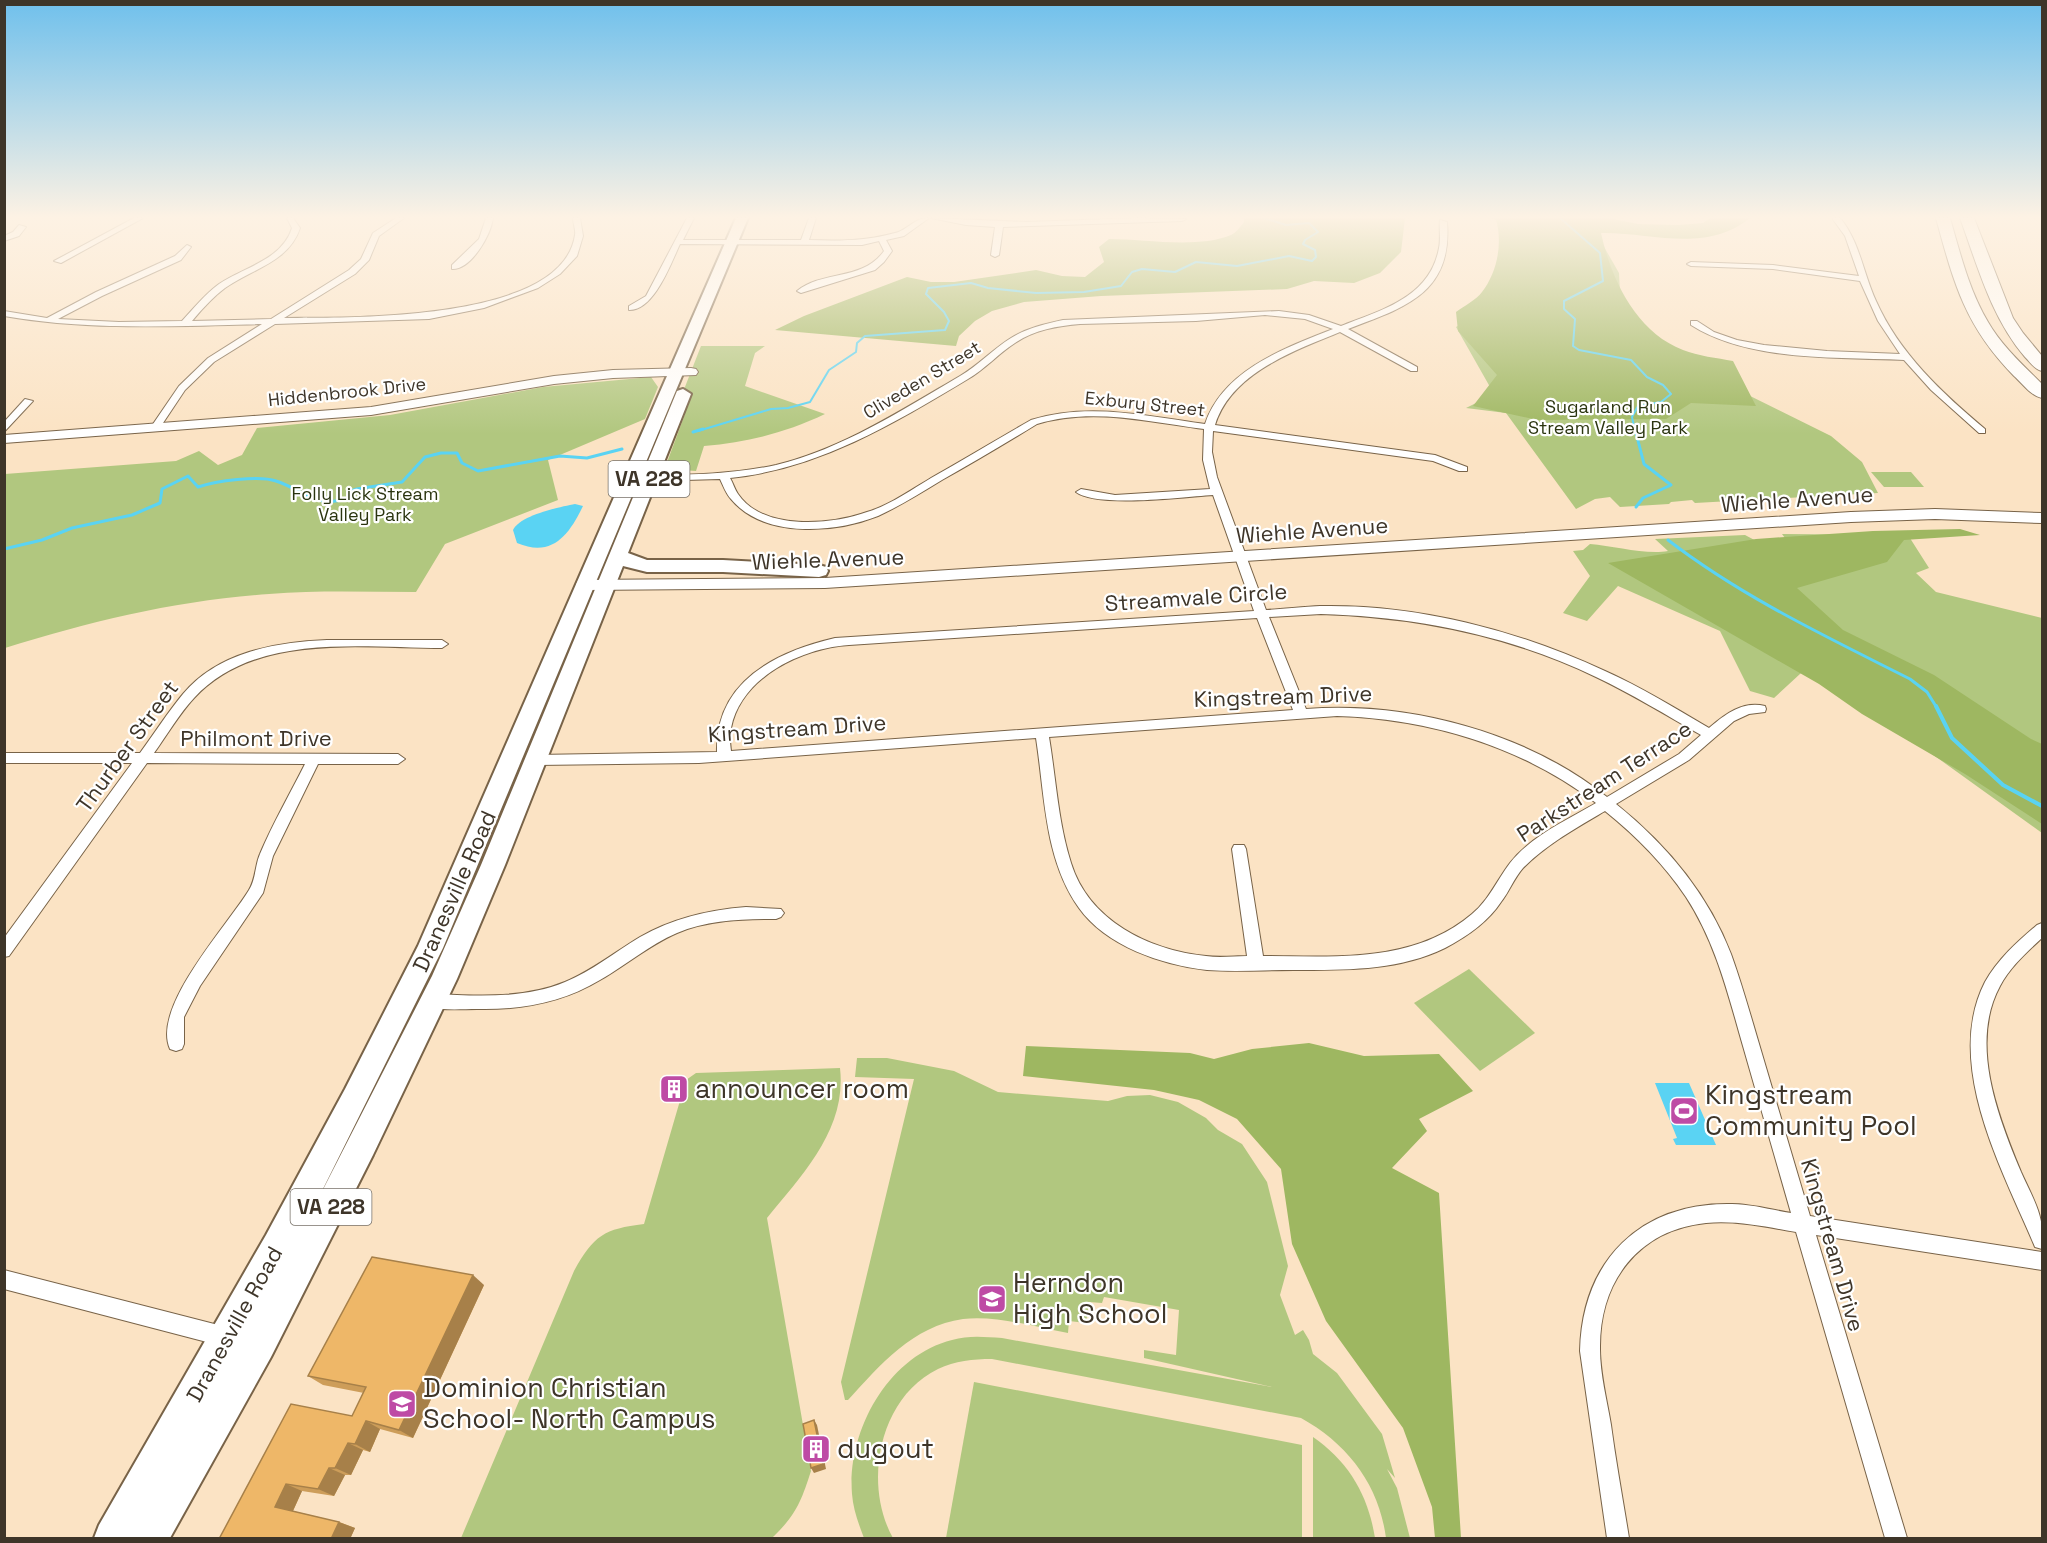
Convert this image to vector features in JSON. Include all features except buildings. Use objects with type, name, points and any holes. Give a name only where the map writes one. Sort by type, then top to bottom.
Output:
[{"type":"highway","points":[[1966,290],[1980,322],[2011,363],[2043,393]]},
{"type":"highway","points":[[1994,290],[2005,318],[2016,336],[2043,366]]},
{"type":"main road","name":"Dranesville Road","points":[[112,1539],[243,1341],[363,1145],[433,1001],[482,891],[536,760],[601,573],[717,290]]},
{"type":"main road","name":"Dranesville Road","points":[[150,1539],[345,1119],[430,948],[601,573],[649,478],[683,372]]},
{"type":"main road","name":"Hiddenbrook Drive","points":[[4,439],[370,411],[554,380],[613,374],[683,372]]},
{"type":"main road","name":"Wiehle Avenue","points":[[601,573],[798,585],[1604,521],[1894,503],[2043,507]]},
{"type":"main road","name":"Wiehle Avenue","points":[[819,571],[1616,532],[1926,514],[2043,518]]},
{"type":"main road","points":[[601,573],[630,562],[647,566],[723,566],[819,571]]},
{"type":"street","points":[[48,321],[108,290]]},
{"type":"street","points":[[184,324],[218,290]]},
{"type":"street","points":[[156,427],[182,388],[199,370],[228,348],[323,290]]},
{"type":"street","points":[[4,313],[48,321],[94,325],[421,318],[461,312],[495,303],[525,290]]},
{"type":"street","points":[[632,308],[649,297],[653,290]]},
{"type":"street","points":[[1300,713],[1218,492],[1207,454],[1209,427],[1229,390],[1253,370],[1279,356],[1400,306],[1421,290]]},
{"type":"street","points":[[1868,290],[1883,323],[1907,357],[1941,394],[1982,431]]},
{"type":"street","name":"Cliveden Street","points":[[649,478],[724,476],[772,468],[832,450],[975,372],[1017,338],[1050,326],[1076,322],[1270,312],[1308,317],[1341,331],[1414,369]]},
{"type":"street","points":[[1694,323],[1713,335],[1759,346],[1793,351],[1907,357]]},
{"type":"street","points":[[4,429],[28,401]]},
{"type":"street","name":"Exbury Street","points":[[724,476],[733,498],[748,511],[760,517],[790,524],[826,525],[855,520],[881,511],[1023,426],[1071,413],[1100,412],[1434,458],[1463,469]]},
{"type":"street","points":[[1081,492],[1115,498],[1218,492]]},
{"type":"street","name":"Streamvale Circle","points":[[724,756],[724,728],[730,712],[749,683],[774,664],[817,646],[858,640],[1321,610],[1385,613],[1453,623],[1489,632],[1547,651],[1598,672],[1711,735]]},
{"type":"street","name":"Thurber Street","points":[[4,951],[189,694],[201,683],[224,667],[257,652],[301,644],[442,644]]},
{"type":"street","name":"Parkstream Terrace","points":[[1042,733],[1064,866],[1083,902],[1117,934],[1161,954],[1208,963],[1360,963],[1390,959],[1438,944],[1461,931],[1495,900],[1516,866],[1528,852],[1684,757],[1737,713],[1760,709]]},
{"type":"street","name":"Kingstream Drive","points":[[536,760],[649,760],[724,756],[1337,711],[1399,716],[1468,732],[1557,771],[1606,804],[1652,845],[1676,873],[1713,930],[1733,985],[1896,1539]]},
{"type":"street","name":"Philmont Drive","points":[[4,758],[398,759]]},
{"type":"street","points":[[176,1044],[176,1017],[194,981],[258,890],[266,856],[314,759]]},
{"type":"street","points":[[1239,849],[1256,963]]},
{"type":"street","points":[[433,1001],[517,1002],[544,997],[597,975],[658,935],[678,926],[724,914],[776,913]]},
{"type":"street","points":[[2043,928],[2002,968],[1991,988],[1979,1036],[1985,1095],[1996,1131],[2043,1240]]},
{"type":"street","points":[[1618,1539],[1591,1364],[1591,1331],[1596,1301],[1607,1275],[1625,1250],[1643,1234],[1665,1223],[1690,1215],[1734,1213],[2043,1261]]},
{"type":"street","points":[[4,1279],[243,1341]]},
{"type":"green space","points":[[873,290],[1260,290],[1101,296],[1024,302],[992,311],[975,321],[959,336],[956,346],[775,330],[804,316]]},
{"type":"green space","points":[[1483,290],[1622,290],[1639,317],[1666,342],[1683,350],[1733,361],[1756,406],[1691,403],[1666,419],[1538,420],[1473,406],[1497,375],[1458,331],[1456,312]]},
{"type":"green space","name":"Sugarland Run Stream Valley Park","points":[[1518,290],[1620,290],[1607,331],[1734,388],[1831,436],[1862,462],[1878,493],[1695,503],[1692,500],[1620,507],[1610,497],[1595,499],[1576,509],[1506,413],[1466,408],[1494,394],[1456,327]]},
{"type":"green space","points":[[701,346],[765,346],[755,353],[745,386],[825,414],[766,436],[704,446],[696,471],[668,469],[666,465],[685,414],[674,415]]},
{"type":"green space","name":"Folly Lick Stream Valley Park","points":[[651,377],[658,387],[645,419],[548,460],[558,500],[445,544],[416,592],[287,593],[202,601],[136,613],[5,648],[5,474],[176,461],[199,451],[218,465],[242,455],[257,428],[390,415],[543,387]]},
{"type":"green space","points":[[1871,472],[1911,472],[1924,487],[1884,487]]},
{"type":"green space","points":[[1960,529],[1980,535],[1904,540],[1887,562],[1797,588],[1843,630],[1934,675],[2042,744],[2042,824],[1965,774],[1862,714],[1819,684],[1608,563],[1756,539],[1873,531]]},
{"type":"green space","points":[[1782,534],[1908,535],[1929,568],[1916,573],[1936,592],[2042,618],[2042,833],[1914,741],[1813,662],[1774,698],[1750,691],[1720,631],[1618,586],[1587,621],[1563,613],[1590,576],[1573,551],[1583,550],[1590,544],[1659,552],[1668,551],[1655,539],[1745,535],[1762,544],[1788,542]]},
{"type":"green space","points":[[1469,969],[1535,1033],[1480,1071],[1414,1003]]},
{"type":"green space","points":[[1309,1043],[1364,1056],[1439,1054],[1473,1091],[1419,1119],[1427,1131],[1392,1168],[1439,1193],[1461,1538],[1435,1538],[1432,1507],[1403,1428],[1326,1321],[1292,1244],[1281,1169],[1237,1119],[1199,1100],[1154,1090],[1023,1076],[1026,1046],[1190,1053],[1214,1059],[1252,1049]]},
{"type":"green space","points":[[857,1058],[887,1058],[954,1071],[998,1092],[1108,1101],[1127,1096],[1150,1095],[1178,1102],[1206,1118],[1218,1130],[1242,1144],[1267,1182],[1288,1266],[1280,1295],[1295,1335],[1303,1330],[1313,1354],[1337,1373],[1382,1434],[1395,1478],[1387,1469],[1397,1488],[1410,1538],[1386,1538],[1376,1501],[1358,1468],[1333,1440],[1301,1418],[992,1359],[978,1359],[938,1369],[918,1382],[901,1400],[889,1421],[878,1469],[879,1493],[884,1517],[893,1538],[864,1538],[852,1494],[852,1470],[865,1422],[876,1399],[891,1379],[909,1362],[929,1349],[952,1340],[971,1337],[1002,1338],[1272,1387],[1144,1358],[1144,1350],[1176,1355],[1179,1310],[1104,1297],[1102,1303],[1089,1302],[1086,1323],[1069,1321],[1068,1333],[989,1319],[963,1319],[945,1323],[913,1338],[885,1361],[848,1400],[845,1400],[841,1382],[914,1079],[855,1077]]},
{"type":"green space","points":[[840,1068],[837,1111],[829,1131],[808,1167],[767,1218],[811,1471],[801,1500],[787,1522],[772,1538],[461,1538],[574,1271],[588,1249],[602,1236],[619,1228],[644,1224],[686,1080],[696,1073]]},
{"type":"green space","points":[[974,1382],[1302,1445],[1302,1538],[946,1538]]},
{"type":"green space","points":[[1313,1437],[1337,1457],[1355,1481],[1372,1522],[1375,1538],[1313,1538]]},
{"type":"water","points":[[575,504],[583,506],[572,526],[558,541],[540,548],[517,543],[513,530],[524,520],[541,512]]},
{"type":"water","name":"Kingstream Community Pool","points":[[1655,1083],[1689,1083],[1716,1145],[1676,1145],[1673,1139],[1677,1138]]},
{"type":"waterway","points":[[698,431],[771,409],[788,408],[810,402],[829,370],[856,352],[857,343],[865,336],[945,330],[949,321],[944,312],[926,294],[927,290]]},
{"type":"waterway","points":[[1007,290],[1036,293],[1096,290]]},
{"type":"waterway","points":[[1585,290],[1564,301],[1564,309],[1575,319],[1573,346],[1579,350],[1631,360],[1647,377],[1663,385],[1671,394],[1661,402],[1638,406],[1632,417],[1635,431]]},
{"type":"waterway","points":[[693,432],[703,429]]},
{"type":"waterway","points":[[1635,429],[1644,464],[1671,485],[1643,498],[1636,507]]},
{"type":"waterway","points":[[4,549],[42,540],[72,528],[132,515],[160,503],[162,489],[188,476],[198,487],[237,480],[269,479],[318,500],[337,501],[349,498],[351,491],[357,489],[402,482],[425,457],[441,453],[457,453],[462,463],[478,471],[560,456],[587,458],[622,449]]},
{"type":"waterway","points":[[1668,540],[1696,561],[1755,598],[1816,632],[1910,679],[1927,692],[1937,708]]},
{"type":"waterway","points":[[1937,708],[1952,738],[2003,785],[2042,806]]},
{"type":"place","name":"announcer room","points":[[674,1089]]},
{"type":"place","name":"Kingstream Community Pool","points":[[1684,1111]]},
{"type":"place","name":"Herndon High School","points":[[992,1299]]},
{"type":"place","name":"Dominion Christian School- North Campus","points":[[402,1404]]},
{"type":"place","name":"dugout","points":[[816,1449]]}]
